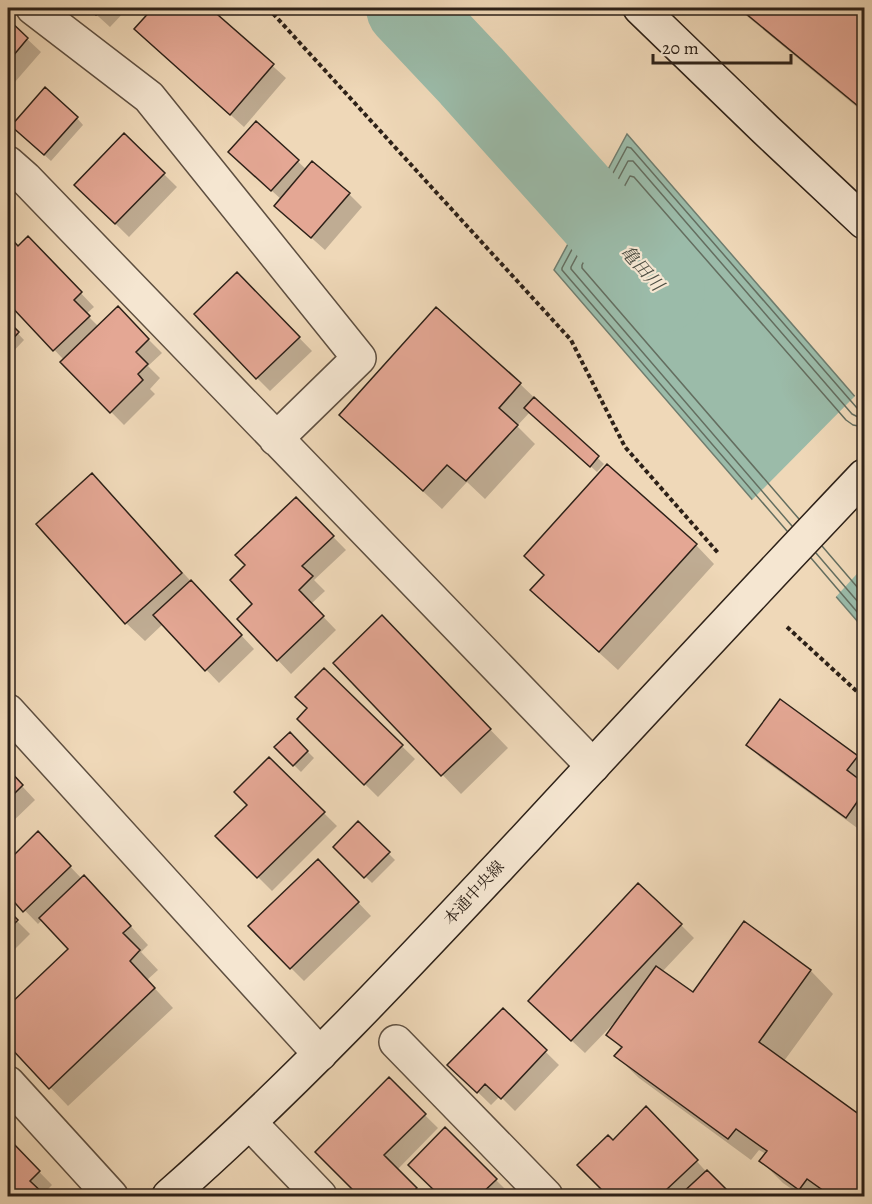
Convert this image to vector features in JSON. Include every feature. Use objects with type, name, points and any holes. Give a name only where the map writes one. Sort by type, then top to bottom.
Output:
[{"type":"street","points":[[33,8],[149,98],[360,358],[276,440]]},
{"type":"street","points":[[640,8],[864,222]]},
{"type":"street","points":[[8,163],[593,766]]},
{"type":"street","name":"本通中央線","points":[[169,1197],[250,1123],[401,972],[864,476]]},
{"type":"street","points":[[8,711],[320,1054]]},
{"type":"street","points":[[396,1042],[546,1197]]},
{"type":"street","points":[[8,1083],[111,1197]]},
{"type":"street","points":[[250,1123],[320,1197]]},
{"type":"path","points":[[268,8],[571,340],[625,447],[719,554]]},
{"type":"path","points":[[787,627],[864,698]]},
{"type":"water","points":[[627,134],[864,407],[864,629],[554,270]]},
{"type":"pier","points":[[857,394],[864,403],[864,566],[834,599],[750,502]]},
{"type":"building","points":[[88,8],[103,8],[96,15]]},
{"type":"building","points":[[153,8],[210,8],[274,64],[230,115],[134,29]]},
{"type":"building","points":[[739,8],[864,8],[864,111]]},
{"type":"building","points":[[8,19],[28,38],[8,62]]},
{"type":"building","points":[[45,87],[78,117],[44,155],[11,126]]},
{"type":"building","points":[[256,121],[299,160],[271,191],[228,152]]},
{"type":"building","points":[[124,133],[165,173],[115,224],[74,185]]},
{"type":"building","points":[[312,161],[350,193],[311,238],[274,206]]},
{"type":"building","points":[[8,235],[18,246],[28,236],[82,292],[74,300],[90,316],[53,351],[8,303]]},
{"type":"building","points":[[237,272],[300,337],[256,379],[194,314]]},
{"type":"building","points":[[118,306],[149,339],[136,352],[148,364],[138,374],[143,380],[110,413],[60,362]]},
{"type":"building","points":[[436,307],[521,383],[499,408],[518,425],[466,481],[447,465],[423,491],[339,415]]},
{"type":"building","points":[[8,321],[19,332],[8,344]]},
{"type":"building","points":[[534,397],[599,456],[590,467],[524,408]]},
{"type":"building","points":[[607,464],[697,544],[599,652],[530,590],[544,575],[524,556]]},
{"type":"building","points":[[92,473],[182,573],[125,624],[36,524]]},
{"type":"building","points":[[296,497],[334,536],[302,566],[313,576],[299,590],[324,616],[277,661],[237,619],[252,604],[230,580],[245,565],[235,555]]},
{"type":"building","points":[[191,580],[242,635],[205,671],[153,615]]},
{"type":"building","points":[[382,615],[491,729],[441,776],[333,663]]},
{"type":"building","points":[[324,668],[403,745],[364,785],[297,719],[307,708],[295,697]]},
{"type":"building","points":[[780,699],[858,756],[847,770],[864,783],[864,792],[846,818],[746,745]]},
{"type":"building","points":[[290,732],[308,751],[293,766],[274,747]]},
{"type":"building","points":[[269,757],[325,812],[257,878],[215,836],[247,805],[234,792]]},
{"type":"building","points":[[8,769],[23,785],[8,800]]},
{"type":"building","points":[[358,821],[390,852],[364,878],[333,847]]},
{"type":"building","points":[[38,831],[71,866],[23,912],[8,895],[8,861]]},
{"type":"building","points":[[318,859],[359,902],[290,969],[248,926]]},
{"type":"building","points":[[84,875],[131,926],[123,933],[140,950],[130,961],[155,988],[49,1089],[8,1045],[8,1006],[68,949],[39,918]]},
{"type":"building","points":[[638,883],[682,924],[571,1041],[528,1001]]},
{"type":"building","points":[[8,910],[18,920],[8,930]]},
{"type":"building","points":[[744,921],[811,970],[759,1042],[864,1118],[864,1196],[831,1196],[807,1179],[799,1190],[759,1161],[767,1151],[736,1129],[728,1139],[614,1056],[622,1047],[606,1035],[656,966],[693,992]]},
{"type":"building","points":[[503,1008],[547,1050],[501,1099],[485,1084],[477,1093],[447,1065]]},
{"type":"building","points":[[389,1077],[426,1114],[384,1155],[417,1188],[408,1196],[359,1196],[315,1152]]},
{"type":"building","points":[[646,1106],[698,1160],[665,1191],[670,1196],[608,1196],[577,1165],[608,1135],[613,1140]]},
{"type":"building","points":[[445,1127],[497,1179],[479,1196],[440,1196],[408,1165]]},
{"type":"building","points":[[11,1141],[40,1171],[30,1181],[46,1196],[8,1196],[8,1144]]},
{"type":"building","points":[[707,1170],[733,1196],[679,1196]]},
{"type":"waterway","name":"亀田川","points":[[407,8],[664,291]]}]
